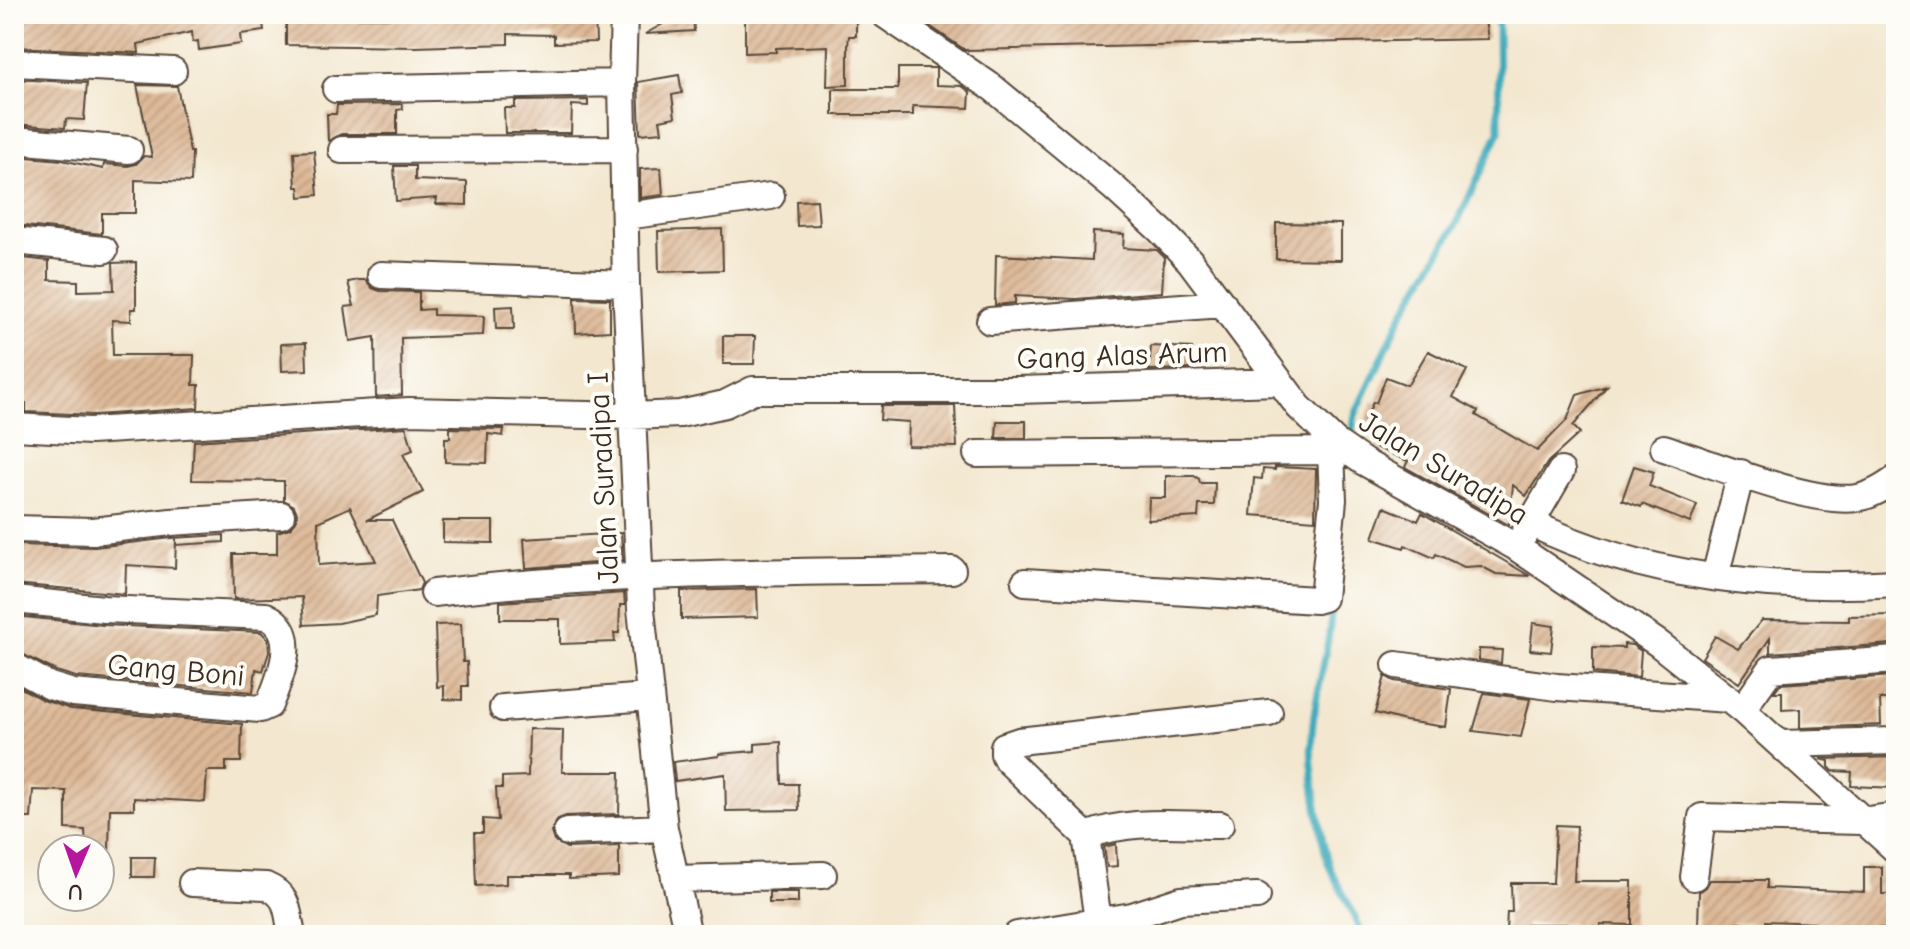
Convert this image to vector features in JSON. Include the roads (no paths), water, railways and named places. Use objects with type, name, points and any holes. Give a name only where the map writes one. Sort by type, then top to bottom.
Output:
[{"type":"street","name":"Jalan Suradipa I","points":[[624,14],[622,83],[626,284],[648,697],[664,828],[688,935]]},
{"type":"street","points":[[885,14],[902,14]]},
{"type":"street","name":"Jalan Suradipa","points":[[885,14],[993,88],[1113,187],[1180,251],[1330,444],[1516,547],[1659,644],[1736,704],[1896,850]]},
{"type":"street","points":[[14,63],[173,71]]},
{"type":"street","points":[[336,89],[622,83]]},
{"type":"street","points":[[14,140],[129,150]]},
{"type":"street","points":[[342,150],[624,149]]},
{"type":"street","points":[[626,216],[771,196]]},
{"type":"street","points":[[14,241],[104,250]]},
{"type":"street","points":[[381,275],[626,284]]},
{"type":"street","points":[[990,321],[1223,304]]},
{"type":"street","name":"Gang Alas Arum","points":[[14,427],[90,431],[409,411],[631,416],[680,414],[707,409],[753,390],[968,390],[1279,382]]},
{"type":"street","points":[[977,454],[1330,444],[1333,500],[1323,598],[1025,582]]},
{"type":"street","points":[[1664,448],[1832,499],[1859,498],[1896,479]]},
{"type":"street","points":[[1516,547],[1561,471]]},
{"type":"street","points":[[1715,577],[1741,473]]},
{"type":"street","points":[[14,529],[93,531],[281,515]]},
{"type":"street","points":[[1531,523],[1566,540],[1632,561],[1715,577],[1821,586],[1896,583]]},
{"type":"street","points":[[434,593],[497,586],[640,578],[952,570]]},
{"type":"street","name":"Gang Boni","points":[[14,600],[104,609],[266,616],[284,631],[287,648],[269,705],[260,709],[73,693],[50,686],[14,666]]},
{"type":"street","points":[[1396,665],[1557,687],[1736,704],[1771,669],[1896,660]]},
{"type":"street","points":[[503,708],[648,697]]},
{"type":"street","points":[[1098,921],[1086,836],[1007,760],[1004,754],[1006,744],[1269,713]]},
{"type":"street","points":[[1780,744],[1896,741]]},
{"type":"street","points":[[1694,877],[1702,817],[1861,821],[1896,816]]},
{"type":"street","points":[[1086,836],[1130,824],[1220,825]]},
{"type":"street","points":[[567,832],[664,828]]},
{"type":"street","points":[[675,879],[823,875]]},
{"type":"street","points":[[192,883],[266,886],[276,890],[284,898],[292,935]]},
{"type":"street","points":[[1017,935],[1149,911],[1181,900],[1257,896]]},
{"type":"waterway","points":[[1349,445],[1355,415],[1403,313],[1457,223],[1499,132],[1498,14]]},
{"type":"waterway","points":[[1332,600],[1313,723],[1312,765],[1327,859],[1362,935]]}]
